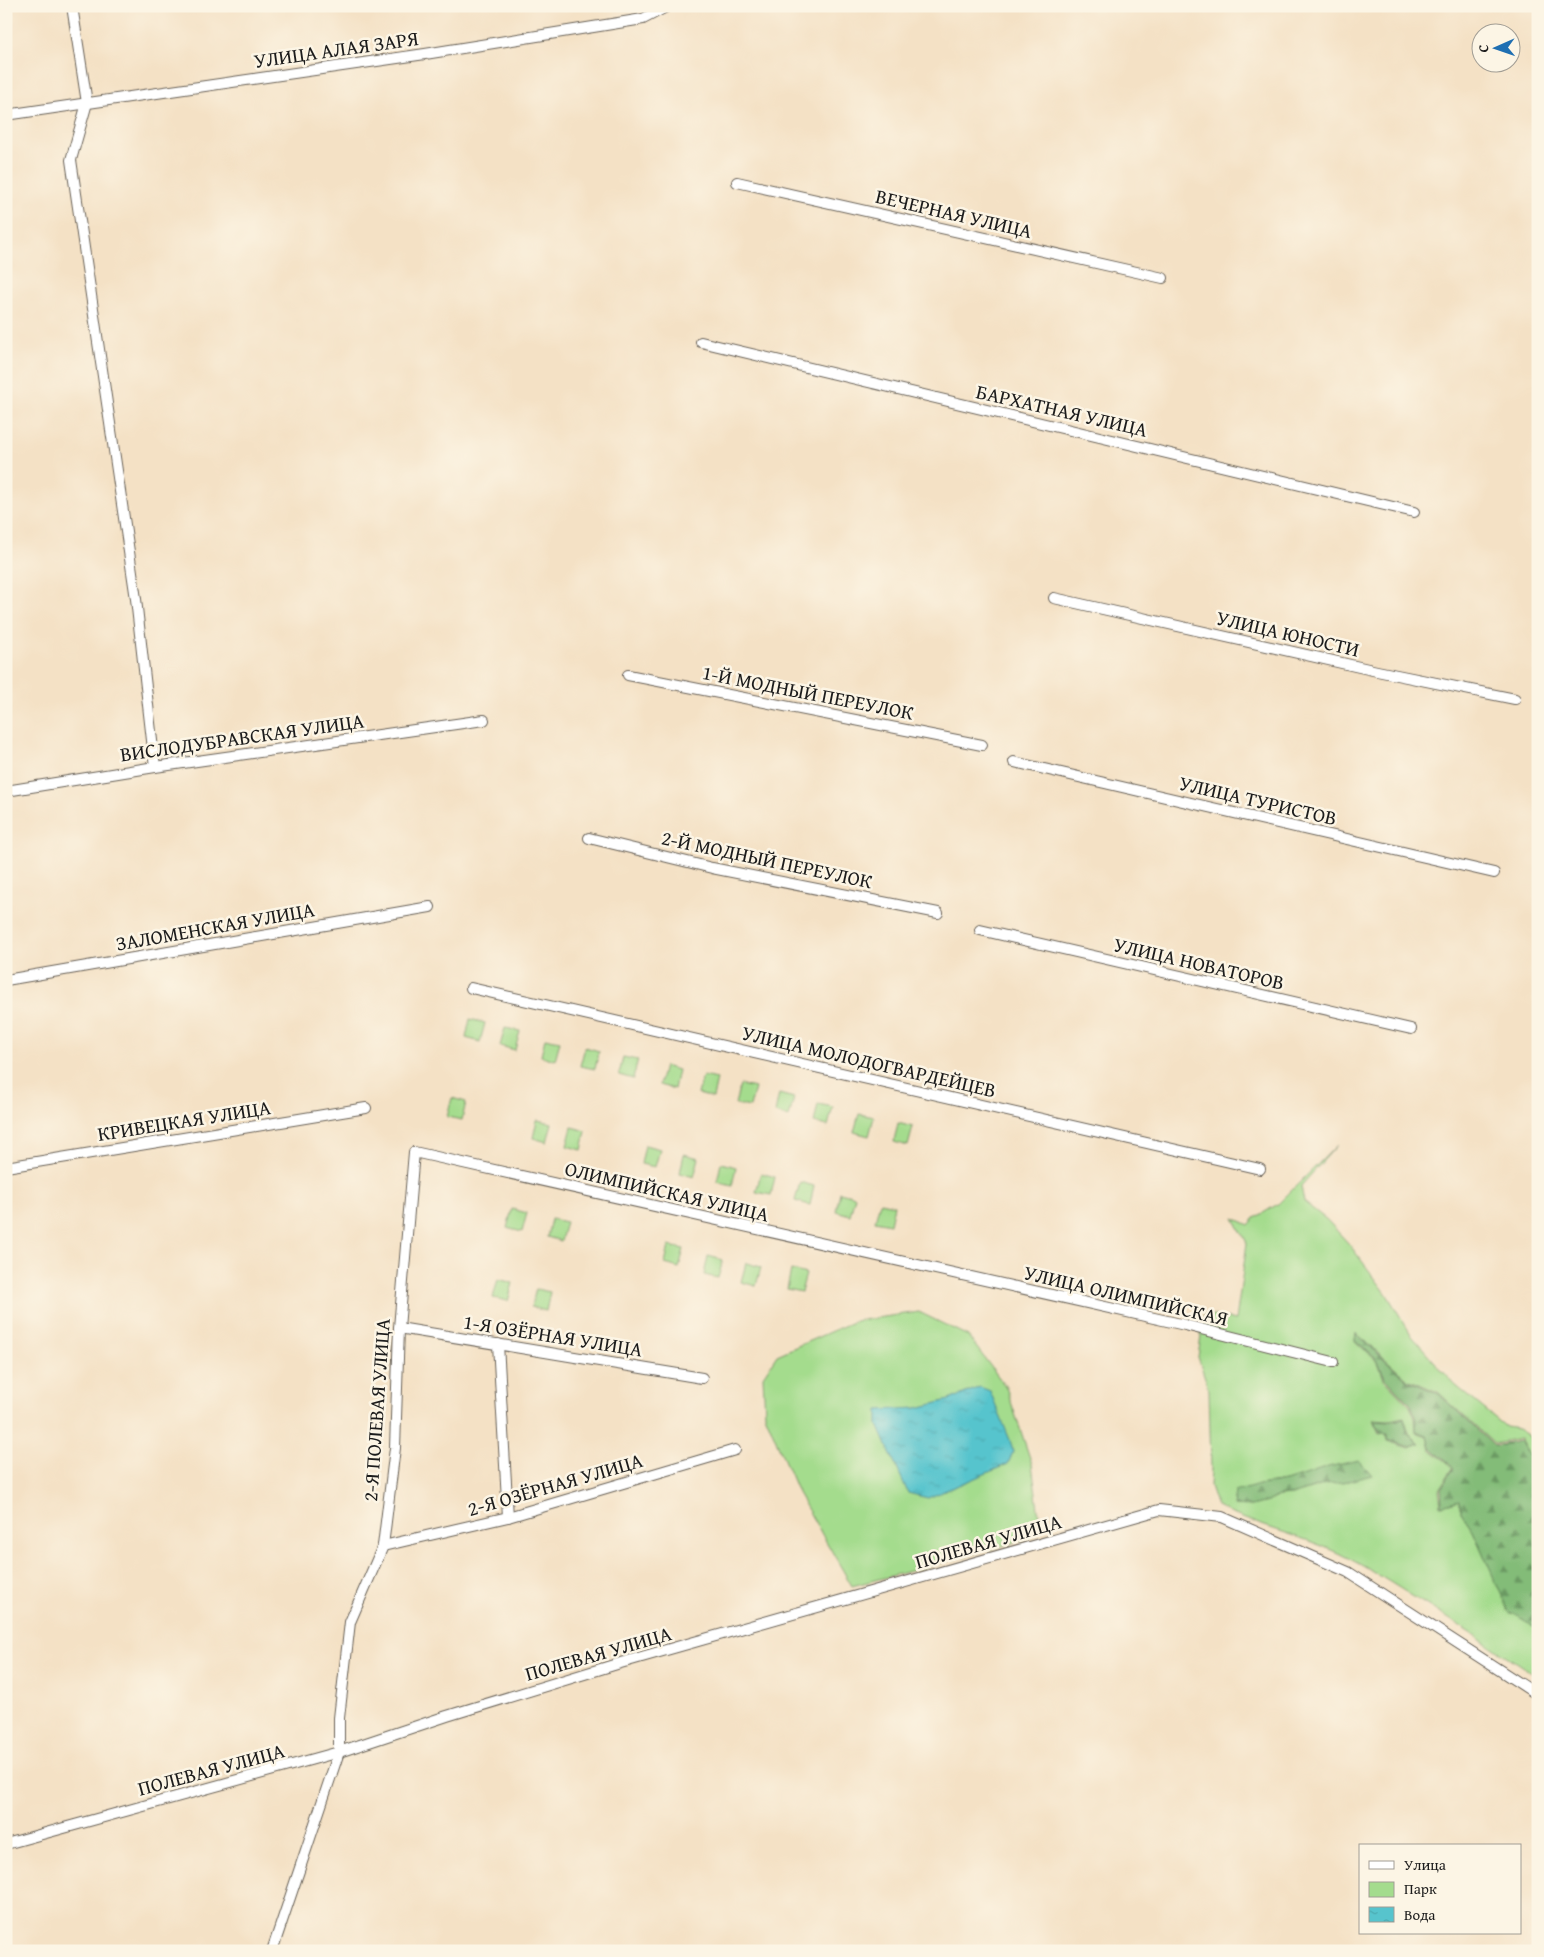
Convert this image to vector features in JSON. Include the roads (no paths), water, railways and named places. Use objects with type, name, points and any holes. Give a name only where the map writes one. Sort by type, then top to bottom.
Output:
[{"type":"street","points":[[72,6],[87,103],[71,160],[136,599],[155,767]]},
{"type":"street","name":"УЛИЦА АЛАЯ ЗАРЯ","points":[[6,115],[415,56],[643,19],[668,6]]},
{"type":"street","name":"ВЕЧЕРНАЯ УЛИЦА","points":[[738,182],[1164,278]]},
{"type":"street","name":"БАРХАТНАЯ УЛИЦА","points":[[701,342],[1414,512]]},
{"type":"street","name":"УЛИЦА ЮНОСТИ","points":[[1054,598],[1515,699]]},
{"type":"street","name":"1-Й МОДНЫЙ ПЕРЕУЛОК","points":[[628,675],[982,745]]},
{"type":"street","name":"ВИСЛОДУБРАВСКАЯ УЛИЦА","points":[[6,791],[155,767],[484,720]]},
{"type":"street","name":"УЛИЦА ТУРИСТОВ","points":[[1014,762],[1494,873]]},
{"type":"street","name":"2-Й МОДНЫЙ ПЕРЕУЛОК","points":[[589,838],[712,868],[938,912]]},
{"type":"street","name":"ЗАЛОМЕНСКАЯ УЛИЦА","points":[[6,980],[430,907]]},
{"type":"street","name":"УЛИЦА НОВАТОРОВ","points":[[980,930],[1411,1029]]},
{"type":"street","name":"УЛИЦА МОЛОДОГВАРДЕЙЦЕВ","points":[[471,988],[1260,1169]]},
{"type":"street","name":"КРИВЕЦКАЯ УЛИЦА","points":[[6,1167],[366,1108]]},
{"type":"street","name":"ОЛИМПИЙСКАЯ УЛИЦА","points":[[414,1152],[911,1263]]},
{"type":"street","name":"2-Я ПОЛЕВАЯ УЛИЦА","points":[[272,1951],[339,1752],[339,1718],[350,1622],[383,1546],[395,1448],[399,1328],[414,1152]]},
{"type":"street","name":"УЛИЦА ОЛИМПИЙСКАЯ","points":[[911,1263],[1185,1325],[1333,1362]]},
{"type":"street","name":"1-Я ОЗЁРНАЯ УЛИЦА","points":[[399,1328],[702,1378]]},
{"type":"street","points":[[498,1344],[508,1517]]},
{"type":"street","name":"2-Я ОЗЁРНАЯ УЛИЦА","points":[[383,1546],[508,1517],[735,1450]]},
{"type":"street","name":"ПОЛЕВАЯ УЛИЦА","points":[[6,1844],[339,1752],[447,1716],[617,1664],[1160,1510],[1222,1517],[1348,1572],[1538,1695]]},
{"type":"water","points":[[980,1387],[990,1391],[1010,1440],[1013,1452],[1008,1464],[928,1498],[908,1493],[878,1425],[878,1410],[917,1408],[949,1400]]}]
